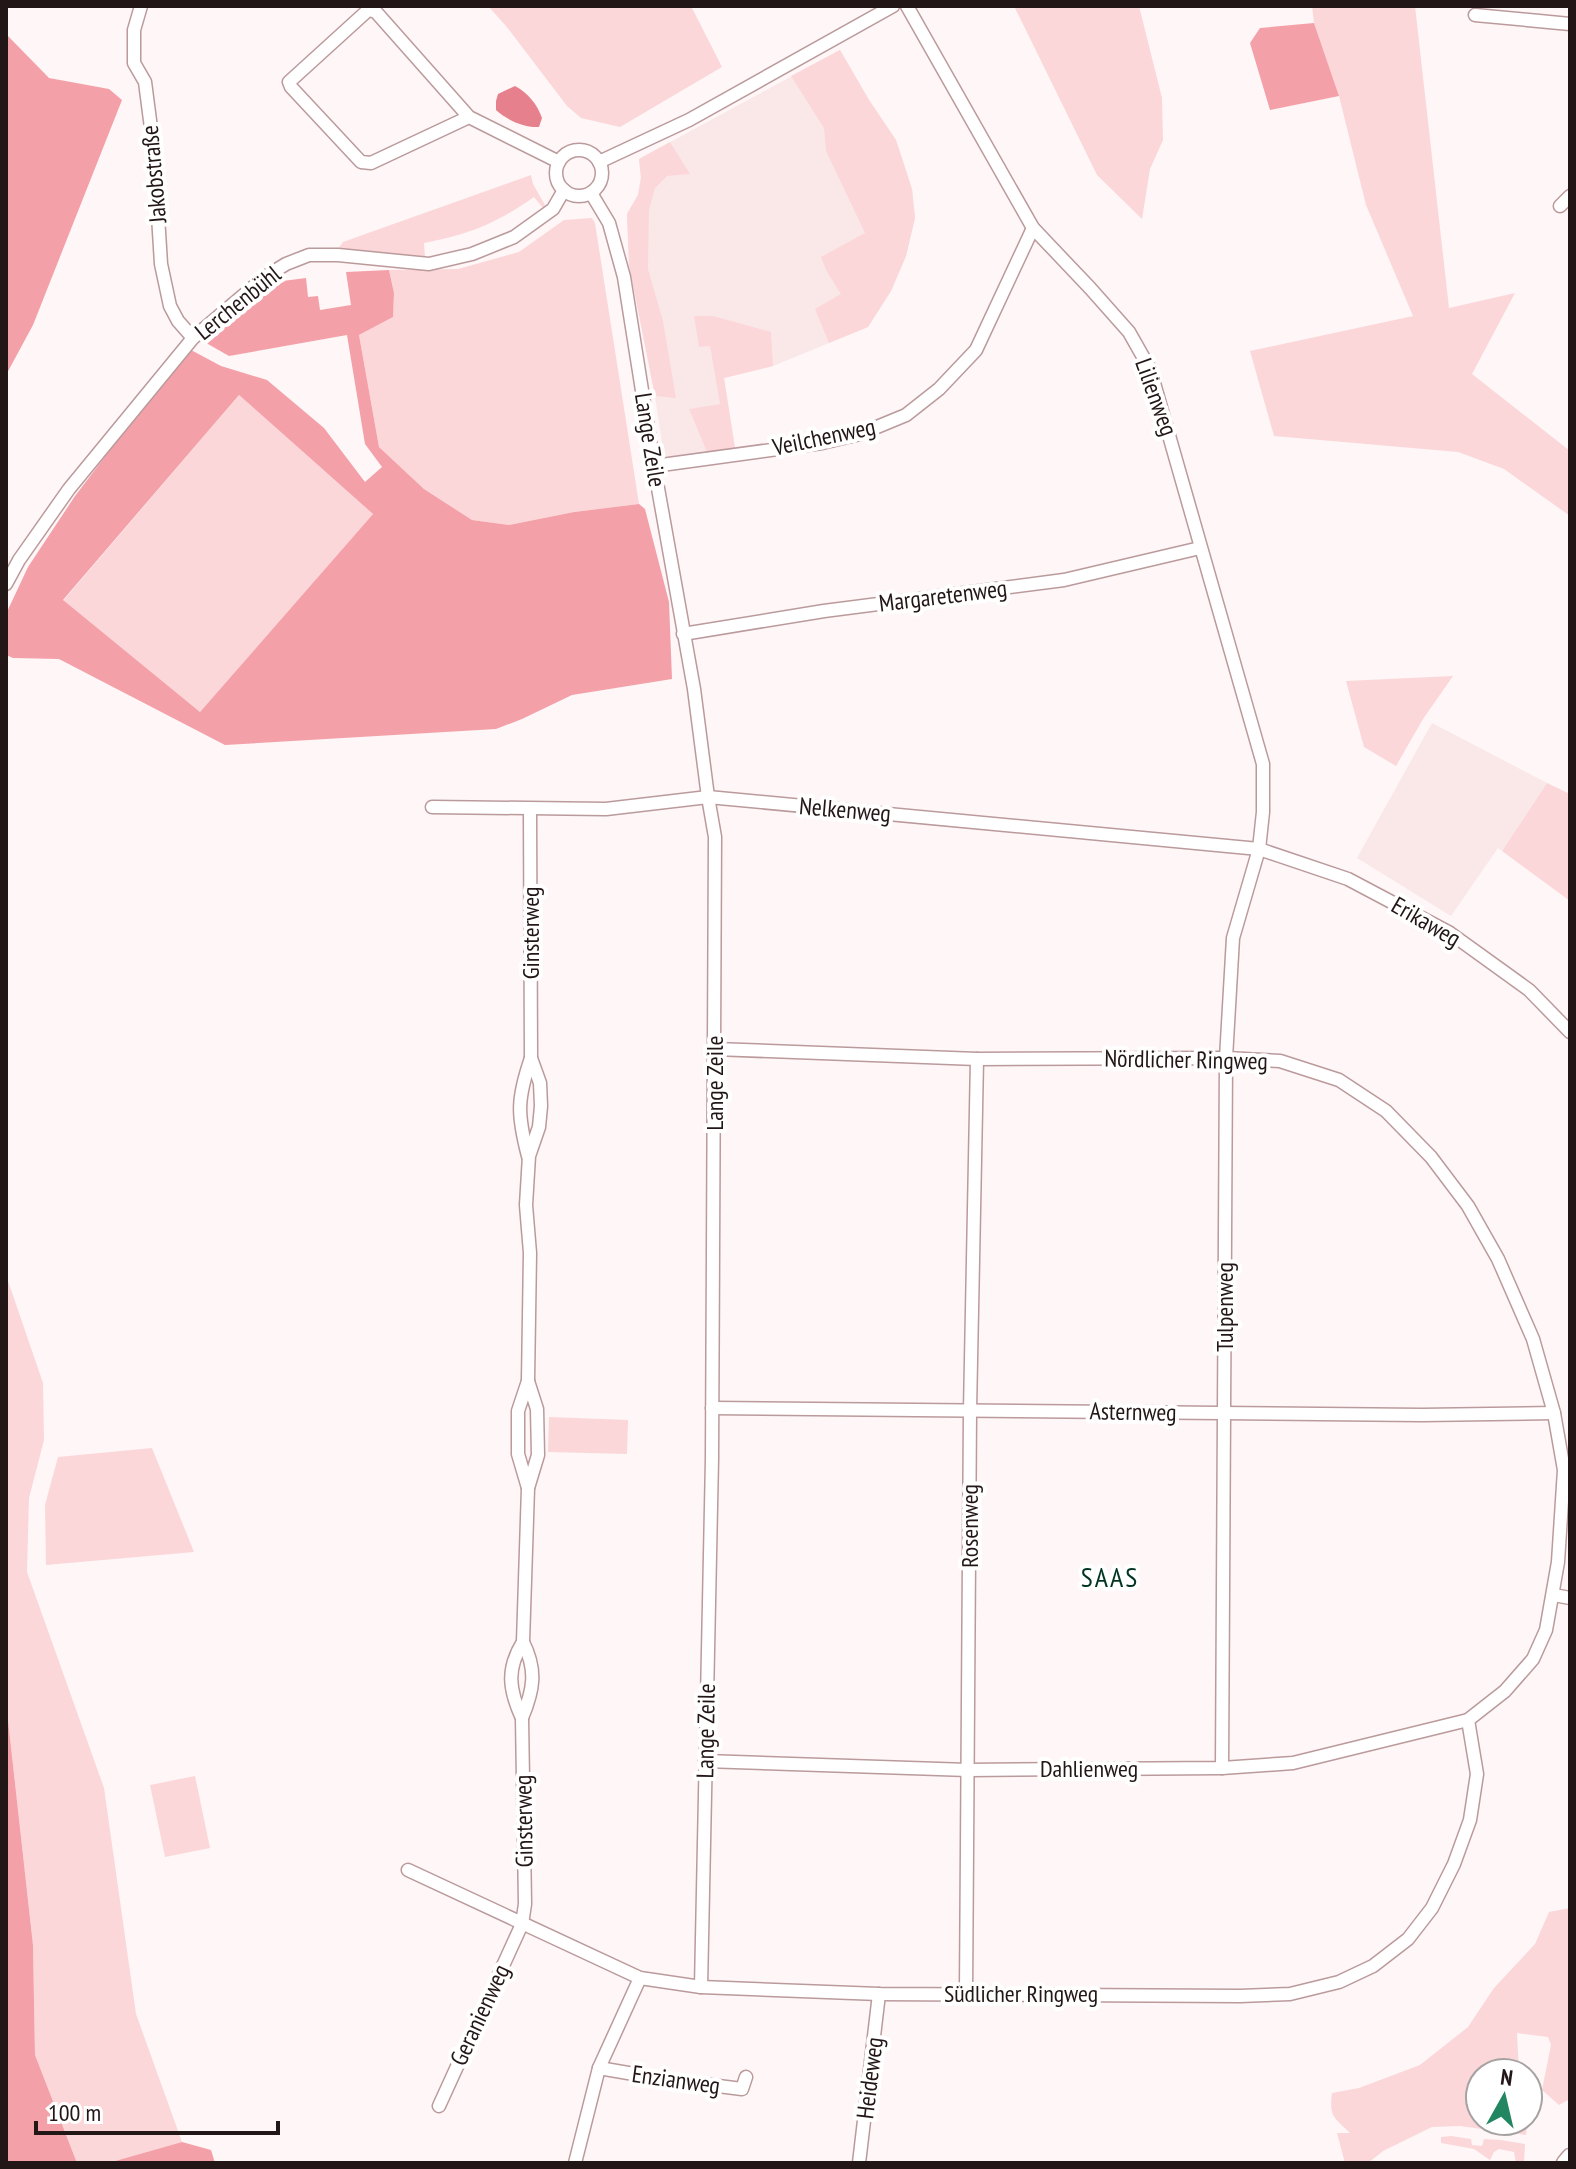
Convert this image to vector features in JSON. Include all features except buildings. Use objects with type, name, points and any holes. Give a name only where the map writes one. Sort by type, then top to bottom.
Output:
[{"type":"street","name":"Jakobstraße","points":[[141,6],[134,30],[134,63],[145,82],[154,151],[161,264],[170,306],[193,338]]},
{"type":"street","points":[[599,162],[689,120],[893,6]]},
{"type":"street","name":"Lilienweg","points":[[907,6],[1033,228],[1129,332],[1150,369],[1263,764],[1259,849]]},
{"type":"street","points":[[469,117],[371,163],[361,162],[289,82],[370,10],[376,12],[469,117],[559,162]]},
{"type":"street","points":[[1475,15],[1570,24]]},
{"type":"street","points":[[581,150],[599,162],[601,179],[591,193],[577,196],[564,190],[557,177],[559,162],[565,155],[581,150]]},
{"type":"street","name":"Lerchenbühl","points":[[6,584],[19,560],[69,489],[193,338],[265,277],[309,255],[429,264],[472,254],[514,237],[553,209],[564,190]]},
{"type":"street","name":"Lange Zeile","points":[[591,193],[609,223],[624,277],[694,689],[715,837],[712,1408],[701,1987]]},
{"type":"street","points":[[1560,206],[1570,196]]},
{"type":"street","name":"Veilchenweg","points":[[654,466],[822,443],[860,434],[906,415],[939,389],[976,350],[1033,228]]},
{"type":"street","name":"Margaretenweg","points":[[683,634],[824,611],[1064,580],[1200,548]]},
{"type":"street","name":"Nelkenweg","points":[[432,807],[606,809],[708,797],[1259,849]]},
{"type":"street","name":"Ginsterweg","points":[[529,1156],[520,1126],[519,1103],[531,1058],[530,809]]},
{"type":"street","name":"Erikaweg","points":[[1259,849],[1348,879],[1450,933],[1529,990],[1570,1032]]},
{"type":"street","name":"Tulpenweg","points":[[1222,1768],[1226,1058],[1233,938],[1259,849]]},
{"type":"street","name":"Nördlicher Ringweg","points":[[715,1049],[977,1059],[1226,1058],[1280,1061],[1339,1080],[1386,1111],[1431,1157],[1468,1206],[1498,1259],[1533,1339],[1554,1413],[1564,1470],[1558,1562],[1546,1630],[1533,1659],[1505,1691],[1468,1720]]},
{"type":"street","name":"Ginsterweg","points":[[528,1488],[518,1454],[518,1411],[528,1381],[530,1253],[526,1205],[529,1156],[539,1127],[541,1106],[540,1083],[531,1058]]},
{"type":"street","name":"Rosenweg","points":[[966,1993],[970,1411],[977,1059]]},
{"type":"street","name":"Ginsterweg","points":[[522,1924],[525,1904],[522,1718],[531,1695],[532,1665],[523,1642],[528,1488],[538,1455],[537,1409],[528,1381]]},
{"type":"street","name":"Asternweg","points":[[712,1408],[1422,1415],[1554,1413]]},
{"type":"street","points":[[1554,1595],[1570,1598]]},
{"type":"street","name":"Ginsterweg","points":[[522,1718],[512,1696],[511,1667],[523,1642]]},
{"type":"street","name":"Dahlienweg","points":[[705,1761],[968,1770],[1222,1768],[1293,1763],[1468,1720]]},
{"type":"street","name":"Südlicher Ringweg","points":[[408,1870],[640,1978],[701,1987],[879,1994],[1290,1994],[1339,1982],[1373,1966],[1408,1939],[1432,1908],[1454,1864],[1470,1820],[1477,1774],[1468,1720]]},
{"type":"street","name":"Geranienweg","points":[[439,2106],[522,1924]]},
{"type":"street","points":[[575,2163],[599,2068],[640,1978]]},
{"type":"street","name":"Heideweg","points":[[859,2163],[879,1994]]},
{"type":"street","name":"Enzianweg","points":[[599,2068],[742,2089],[746,2077]]},
{"type":"street","points":[[1565,2163],[1570,2157]]},
{"type":"shaded area","points":[[488,6],[691,6],[722,67],[620,127],[581,118],[567,106]]},
{"type":"shaded area","points":[[1014,6],[1139,6],[1162,98],[1163,140],[1150,169],[1142,219],[1097,175]]},
{"type":"shaded area","points":[[1312,6],[1415,6],[1449,308],[1515,293],[1472,374],[1570,451],[1570,516],[1504,469],[1458,452],[1274,436],[1250,351],[1413,316],[1366,205],[1339,96],[1314,23]]},
{"type":"shaded area","points":[[1314,23],[1339,96],[1270,110],[1250,43],[1260,28]]},
{"type":"shaded area","points":[[6,34],[49,78],[109,89],[122,100],[33,325],[6,375]]},
{"type":"shaded area","points":[[840,50],[896,140],[912,189],[915,218],[906,256],[891,291],[868,327],[773,366],[724,378],[735,448],[664,456],[629,265],[627,214],[638,195],[641,178],[639,159]]},
{"type":"shaded area","points":[[840,50],[896,140],[912,189],[915,218],[906,256],[891,291],[868,327],[829,343],[815,309],[841,294],[821,257],[865,233],[826,151],[824,128],[791,76]]},
{"type":"shaded area","points":[[515,86],[538,108],[542,118],[539,127],[516,123],[496,110],[498,94]]},
{"type":"shaded area","points":[[670,142],[690,174],[667,176],[655,188],[649,210],[648,269],[663,321],[676,398],[655,396],[629,265],[627,214],[638,195],[641,178],[639,159]]},
{"type":"shaded area","points":[[531,175],[545,205],[543,208],[534,197],[482,227],[424,243],[425,257],[338,249],[343,242]]},
{"type":"shaded area","points":[[592,218],[639,504],[574,512],[509,525],[472,520],[424,489],[379,447],[359,335],[393,317],[394,293],[389,270],[458,269],[519,252],[564,220]]},
{"type":"shaded area","points":[[389,270],[394,293],[393,317],[359,335],[379,447],[424,489],[472,520],[509,525],[574,512],[639,504],[645,509],[669,602],[672,679],[572,695],[496,729],[225,745],[59,659],[13,658],[6,655],[6,614],[28,567],[75,496],[164,379],[191,350],[221,366],[267,380],[324,428],[365,482],[382,467],[365,444],[347,335],[229,356],[201,337],[275,282],[306,278],[308,297],[318,296],[320,310],[351,305],[346,272]],"holes":[[[239,395],[373,514],[200,712],[63,600]]]},
{"type":"shaded area","points":[[694,316],[713,316],[771,332],[773,366],[724,378],[735,448],[707,452],[689,409],[720,404],[710,346],[699,347]]},
{"type":"shaded area","points":[[239,395],[373,514],[200,712],[63,601]]},
{"type":"shaded area","points":[[1453,676],[1396,766],[1364,747],[1346,681]]},
{"type":"shaded area","points":[[1432,723],[1547,783],[1502,851],[1498,848],[1451,916],[1357,858]]},
{"type":"shaded area","points":[[1547,783],[1570,794],[1570,901],[1502,851]]},
{"type":"shaded area","points":[[6,1275],[43,1383],[44,1440],[29,1498],[27,1572],[104,1788],[136,2014],[182,2142],[108,2163],[77,2163],[35,2055],[33,1945],[6,1702]]},
{"type":"shaded area","points":[[549,1417],[628,1420],[627,1454],[548,1452]]},
{"type":"shaded area","points":[[152,1448],[194,1552],[46,1565],[45,1505],[58,1457]]},
{"type":"shaded area","points":[[6,1702],[33,1945],[35,2055],[77,2163],[6,2163]]},
{"type":"shaded area","points":[[195,1776],[210,1848],[165,1857],[150,1785]]},
{"type":"shaded area","points":[[1570,1908],[1570,2099],[1559,2105],[1544,2092],[1551,2045],[1548,2037],[1517,2033],[1518,2057],[1464,2057],[1464,2127],[1432,2127],[1383,2151],[1368,2163],[1345,2163],[1337,2133],[1350,2133],[1334,2116],[1332,2093],[1359,2088],[1420,2065],[1468,2027],[1494,1988],[1535,1944],[1549,1912]]},
{"type":"shaded area","points":[[1441,2137],[1471,2139],[1472,2145],[1482,2146],[1484,2139],[1525,2144],[1524,2163],[1516,2163],[1514,2152],[1499,2149],[1490,2160],[1474,2149],[1441,2143]]},
{"type":"shaded area","points":[[182,2142],[211,2150],[215,2163],[108,2163]]},
{"type":"district","name":"SAAS","points":[[1110,1577]]}]
